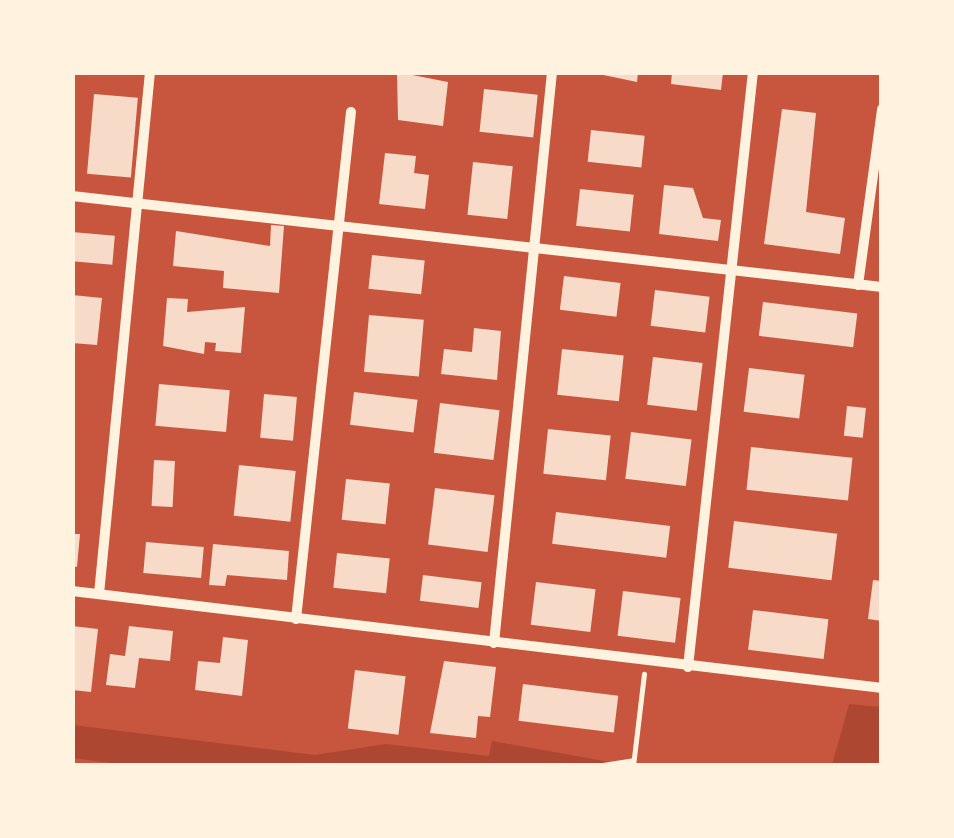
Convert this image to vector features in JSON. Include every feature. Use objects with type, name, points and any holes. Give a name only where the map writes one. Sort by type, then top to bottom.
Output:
[{"type":"street","points":[[99,594],[150,72]]},
{"type":"street","points":[[494,643],[552,72]]},
{"type":"street","points":[[688,667],[753,72]]},
{"type":"street","points":[[858,285],[882,109]]},
{"type":"street","points":[[296,619],[350,112]]},
{"type":"street","points":[[72,196],[882,287]]},
{"type":"street","points":[[72,591],[882,688]]},
{"type":"path","points":[[596,766],[632,764],[646,661]]},
{"type":"path","points":[[242,766],[279,766]]},
{"type":"shaded area","points":[[849,704],[881,707],[881,765],[832,765]]},
{"type":"shaded area","points":[[73,725],[315,755],[386,744],[489,756],[492,741],[632,766],[132,766],[73,758]]},
{"type":"building","points":[[397,72],[448,82],[443,126],[398,120]]},
{"type":"building","points":[[589,72],[638,72],[637,82]]},
{"type":"building","points":[[672,72],[723,72],[721,90],[671,84]]},
{"type":"building","points":[[484,89],[538,95],[533,137],[480,132]]},
{"type":"building","points":[[94,94],[138,98],[131,178],[87,174]]},
{"type":"building","points":[[782,109],[816,113],[806,212],[845,218],[840,254],[764,244]]},
{"type":"building","points":[[591,130],[645,136],[641,167],[588,162]]},
{"type":"building","points":[[385,153],[416,156],[414,173],[429,175],[425,209],[379,204]]},
{"type":"building","points":[[473,162],[513,166],[507,219],[467,215]]},
{"type":"building","points":[[664,185],[693,188],[703,218],[721,220],[718,241],[659,234]]},
{"type":"building","points":[[580,189],[634,195],[630,231],[576,226]]},
{"type":"building","points":[[271,225],[284,226],[279,293],[223,288],[224,271],[173,266],[176,231],[270,246]]},
{"type":"building","points":[[72,232],[115,236],[112,265],[72,261]]},
{"type":"building","points":[[372,255],[425,261],[421,294],[368,289]]},
{"type":"building","points":[[564,276],[621,283],[616,317],[560,310]]},
{"type":"building","points":[[655,290],[710,297],[705,332],[651,326]]},
{"type":"building","points":[[72,295],[102,298],[97,345],[72,343]]},
{"type":"building","points":[[167,298],[188,299],[187,312],[245,307],[241,353],[215,351],[216,343],[205,342],[204,354],[163,346]]},
{"type":"building","points":[[763,302],[857,314],[853,347],[759,336]]},
{"type":"building","points":[[369,315],[424,320],[419,377],[364,372]]},
{"type":"building","points":[[474,328],[501,331],[497,380],[441,374],[444,349],[472,352]]},
{"type":"building","points":[[562,349],[624,355],[619,401],[557,395]]},
{"type":"building","points":[[653,357],[703,363],[697,411],[647,405]]},
{"type":"building","points":[[749,368],[805,375],[799,418],[744,412]]},
{"type":"building","points":[[159,384],[230,390],[226,432],[155,426]]},
{"type":"building","points":[[354,392],[418,400],[414,433],[350,425]]},
{"type":"building","points":[[264,394],[297,397],[293,441],[260,438]]},
{"type":"building","points":[[440,403],[500,410],[493,460],[434,453]]},
{"type":"building","points":[[847,406],[866,408],[863,438],[844,436]]},
{"type":"building","points":[[548,429],[611,436],[606,480],[543,474]]},
{"type":"building","points":[[631,432],[692,439],[686,486],[625,479]]},
{"type":"building","points":[[751,447],[852,458],[848,500],[747,490]]},
{"type":"building","points":[[154,460],[175,461],[173,507],[152,506]]},
{"type":"building","points":[[239,465],[296,471],[290,522],[234,516]]},
{"type":"building","points":[[346,479],[390,484],[385,524],[342,520]]},
{"type":"building","points":[[435,488],[495,495],[488,552],[428,545]]},
{"type":"building","points":[[556,512],[670,526],[666,558],[552,544]]},
{"type":"building","points":[[734,521],[837,534],[831,580],[728,568]]},
{"type":"building","points":[[72,534],[80,534],[77,567],[72,566]]},
{"type":"building","points":[[146,542],[204,547],[201,578],[143,573]]},
{"type":"building","points":[[213,544],[289,551],[287,580],[227,575],[225,586],[209,585]]},
{"type":"building","points":[[337,553],[390,559],[386,593],[333,588]]},
{"type":"building","points":[[423,575],[482,582],[478,608],[420,601]]},
{"type":"building","points":[[873,580],[882,581],[882,621],[868,619]]},
{"type":"building","points":[[536,582],[596,589],[590,632],[531,625]]},
{"type":"building","points":[[623,591],[681,598],[675,643],[618,636]]},
{"type":"building","points":[[753,610],[828,619],[824,659],[748,650]]},
{"type":"building","points":[[72,626],[98,629],[91,692],[72,690]]},
{"type":"building","points":[[129,626],[173,631],[170,661],[139,658],[135,688],[106,685],[110,654],[125,656]]},
{"type":"building","points":[[223,637],[248,640],[242,696],[195,690],[198,661],[220,663]]},
{"type":"building","points":[[444,661],[496,667],[490,717],[478,716],[476,738],[430,733]]},
{"type":"building","points":[[355,670],[406,676],[398,735],[348,729]]},
{"type":"building","points":[[523,684],[618,696],[614,732],[518,721]]}]
